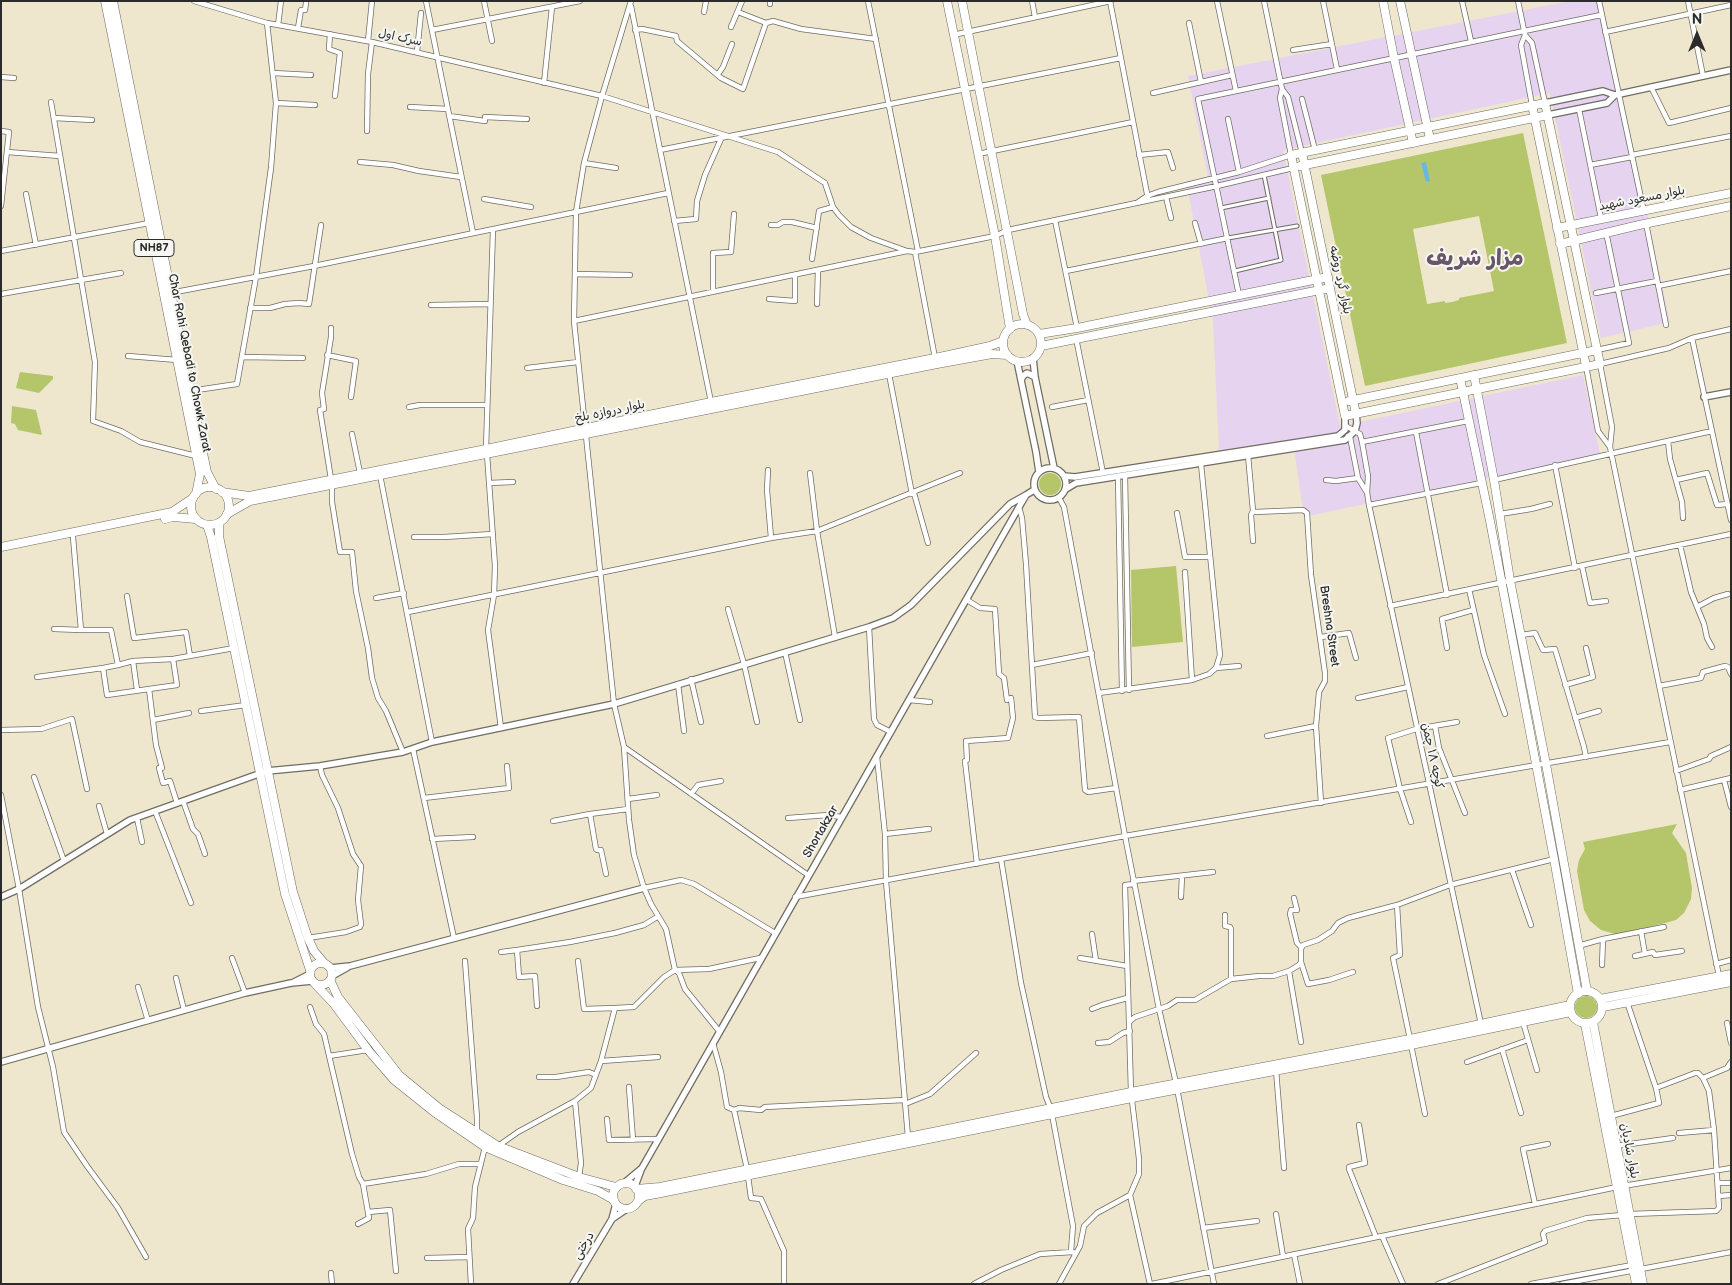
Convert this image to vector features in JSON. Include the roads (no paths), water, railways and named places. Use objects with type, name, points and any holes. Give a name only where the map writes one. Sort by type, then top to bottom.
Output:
[{"type":"main road","name":"Char Rahi Qebadi to Chowk Zarat","points":[[105,1],[149,223],[190,391],[207,472],[219,490]]},
{"type":"main road","name":"Char Rahi Qebadi to Chowk Zarat","points":[[113,1],[167,294],[177,360],[200,474],[194,496]]},
{"type":"main road","points":[[947,1],[995,236],[1010,329]]},
{"type":"main road","points":[[962,1],[1023,314],[1027,325]]},
{"type":"main road","points":[[1383,1],[1413,143]]},
{"type":"main road","points":[[1400,1],[1430,140]]},
{"type":"main road","points":[[1291,155],[1545,102],[1600,364],[1345,416]]},
{"type":"main road","points":[[1532,105],[1586,366]]},
{"type":"main road","points":[[1293,168],[1548,115]]},
{"type":"main road","name":"بلوار گرد روضه","points":[[1302,153],[1356,414]]},
{"type":"main road","name":"بلوار گرد روضه","points":[[1291,155],[1345,416]]},
{"type":"main road","name":"بلوار مسعود شهید","points":[[1557,228],[1731,193]]},
{"type":"main road","name":"بلوار مسعود شهید","points":[[1560,244],[1642,224],[1731,206]]},
{"type":"main road","points":[[1640,212],[1642,224]]},
{"type":"main road","points":[[1039,334],[1328,277]]},
{"type":"main road","points":[[1041,346],[1330,288]]},
{"type":"main road","points":[[1018,325],[1027,325],[1034,328],[1039,334],[1040,351],[1033,358],[1017,362],[1007,355],[1003,341],[1010,329],[1018,325]]},
{"type":"main road","name":"بلوار دروازه بلخ","points":[[219,490],[249,496],[380,475],[711,402],[936,358],[990,346],[1003,341]]},
{"type":"main road","points":[[1342,402],[1597,350]]},
{"type":"main road","name":"بلوار دروازه بلخ","points":[[585,431],[992,354],[1007,355]]},
{"type":"main road","points":[[1474,375],[1500,514],[1510,580],[1546,764],[1587,991]]},
{"type":"main road","points":[[1460,378],[1502,582],[1578,994]]},
{"type":"main road","name":"بلوار دروازه بلخ","points":[[227,514],[250,501],[360,474],[487,452]]},
{"type":"main road","points":[[1,547],[172,512],[205,488],[219,490]]},
{"type":"main road","name":"NH87","points":[[219,490],[228,502],[227,514]]},
{"type":"main road","name":"NH87","points":[[194,496],[191,509],[196,519]]},
{"type":"main road","points":[[1,552],[173,517],[196,519],[207,525],[219,523],[227,514]]},
{"type":"main road","points":[[219,523],[219,536],[285,894],[312,977],[368,1050],[394,1080],[434,1112],[485,1147],[563,1180],[598,1191],[620,1207],[628,1208],[645,1196],[748,1172],[908,1137],[1051,1112]]},
{"type":"main road","points":[[207,525],[246,705],[292,892],[308,938],[314,951],[329,972],[332,986],[338,997],[399,1074],[439,1108],[498,1146],[579,1177],[635,1187],[660,1187],[748,1172],[1131,1095],[1276,1070],[1410,1042],[1481,1024],[1571,1008]]},
{"type":"main road","points":[[312,977],[316,964],[329,972]]},
{"type":"main road","points":[[312,977],[324,985],[329,972]]},
{"type":"main road","points":[[1602,1003],[1731,974]]},
{"type":"main road","points":[[1602,1003],[1627,1002],[1731,982]]},
{"type":"main road","points":[[1587,991],[1592,992],[1602,1003],[1600,1016],[1589,1023],[1576,1020],[1571,1008],[1573,998],[1587,991]]},
{"type":"main road","points":[[1176,1087],[1523,1022],[1571,1008]]},
{"type":"main road","name":"بلوار شادیان","points":[[1589,1023],[1611,1116],[1620,1187]]},
{"type":"main road","name":"بلوار شادیان","points":[[1589,1023],[1626,1215],[1636,1284]]},
{"type":"main road","points":[[615,1202],[613,1195],[620,1185]]},
{"type":"main road","points":[[635,1187],[638,1201]]},
{"type":"main road","name":"بلوار شادیان","points":[[1635,1268],[1643,1284]]},
{"type":"street","name":"سرک اول","points":[[194,1],[267,23],[436,56],[602,96],[731,136],[778,152],[809,171],[825,183],[833,207]]},
{"type":"street","points":[[214,8],[216,1]]},
{"type":"street","points":[[278,25],[280,1]]},
{"type":"street","points":[[368,131],[368,74],[372,1]]},
{"type":"street","points":[[426,1],[474,233]]},
{"type":"street","points":[[484,1],[492,41]]},
{"type":"street","points":[[432,30],[580,1]]},
{"type":"street","points":[[704,12],[706,1]]},
{"type":"street","points":[[731,27],[742,1]]},
{"type":"street","points":[[868,1],[890,105],[936,358]]},
{"type":"street","points":[[1032,1],[1035,17]]},
{"type":"street","points":[[953,34],[1110,1],[1148,198]]},
{"type":"street","points":[[1217,1],[1236,91]]},
{"type":"street","points":[[1264,1],[1280,81],[1282,89],[1288,97],[1302,153]]},
{"type":"street","points":[[1323,1],[1337,69]]},
{"type":"street","points":[[1462,1],[1471,41]]},
{"type":"street","points":[[1518,1],[1525,33],[1532,43],[1545,102],[1603,91],[1617,94],[1731,70]]},
{"type":"street","points":[[1598,1],[1632,156],[1640,212]]},
{"type":"street","points":[[1688,1],[1703,76]]},
{"type":"street","points":[[298,28],[301,10],[305,10],[306,2]]},
{"type":"street","points":[[631,4],[711,402]]},
{"type":"street","points":[[631,4],[602,96],[584,163],[576,212],[574,320],[614,704],[624,747],[628,809],[634,855],[644,888],[657,916],[666,929],[675,970],[679,974],[685,989],[719,1031]]},
{"type":"street","points":[[1605,32],[1731,5]]},
{"type":"street","points":[[544,83],[552,7]]},
{"type":"street","points":[[738,12],[766,23],[773,21],[801,29],[876,39]]},
{"type":"street","points":[[417,52],[421,13]]},
{"type":"street","points":[[1239,295],[1198,99],[1471,41],[1525,33],[1601,15]]},
{"type":"street","points":[[190,391],[237,384],[256,277],[272,168],[276,103],[267,23]]},
{"type":"street","points":[[636,30],[642,29],[676,36],[677,41],[721,78],[743,89],[766,23]]},
{"type":"street","points":[[1189,23],[1201,82]]},
{"type":"street","points":[[1525,33],[1521,45],[1532,105]]},
{"type":"street","points":[[330,34],[329,49],[340,52],[335,96]]},
{"type":"street","points":[[718,74],[723,67],[732,44]]},
{"type":"street","points":[[1293,50],[1332,44]]},
{"type":"street","points":[[660,150],[979,88],[1121,58]]},
{"type":"street","points":[[273,73],[311,75]]},
{"type":"street","points":[[1154,93],[1232,75]]},
{"type":"street","points":[[1,77],[14,78]]},
{"type":"street","points":[[1650,87],[1669,123],[1731,108]]},
{"type":"street","points":[[812,259],[819,211],[833,207],[852,227],[871,238],[908,251],[917,252],[995,236],[1008,230],[1135,204],[1177,187],[1239,172],[1291,155],[1280,98],[1282,89]]},
{"type":"street","points":[[1548,115],[1607,103],[1617,94]]},
{"type":"street","points":[[1302,99],[1315,150]]},
{"type":"street","points":[[51,102],[95,362],[93,421],[122,432],[140,442],[196,456]]},
{"type":"street","points":[[276,103],[315,105]]},
{"type":"street","points":[[410,107],[448,109]]},
{"type":"street","points":[[1579,109],[1601,218]]},
{"type":"street","points":[[449,116],[485,119],[528,119]]},
{"type":"street","points":[[54,118],[92,120]]},
{"type":"street","points":[[1228,119],[1239,172]]},
{"type":"street","points":[[978,154],[1133,122]]},
{"type":"street","points":[[1,131],[9,132],[3,172],[1,206]]},
{"type":"street","points":[[1590,165],[1731,136]]},
{"type":"street","points":[[674,221],[696,219],[697,201],[702,183],[721,138]]},
{"type":"street","points":[[7,152],[60,156]]},
{"type":"street","points":[[1140,155],[1168,152],[1173,168]]},
{"type":"street","points":[[360,162],[393,165],[418,172],[461,177]]},
{"type":"street","points":[[584,163],[616,168]]},
{"type":"street","points":[[1148,198],[1166,197],[1293,168]]},
{"type":"street","points":[[1234,271],[1281,261],[1264,174]]},
{"type":"street","points":[[167,294],[314,266],[668,193]]},
{"type":"street","points":[[26,194],[36,244]]},
{"type":"street","points":[[1166,197],[1171,218]]},
{"type":"street","points":[[1221,208],[1269,198]]},
{"type":"street","points":[[484,199],[531,207]]},
{"type":"street","points":[[713,292],[713,253],[731,252],[734,214]]},
{"type":"street","points":[[1055,220],[1077,328]]},
{"type":"street","points":[[771,226],[783,222],[792,222],[816,228]]},
{"type":"street","points":[[1,251],[149,223]]},
{"type":"street","points":[[1195,223],[1200,244]]},
{"type":"street","points":[[1642,224],[1666,325]]},
{"type":"street","points":[[250,308],[270,308],[292,303],[309,304],[321,225]]},
{"type":"street","points":[[1066,271],[1296,226]]},
{"type":"street","points":[[493,229],[486,405],[487,452],[493,534],[494,595],[488,630],[501,728]]},
{"type":"street","points":[[1597,350],[1629,343],[1606,232]]},
{"type":"street","points":[[574,320],[908,251]]},
{"type":"street","points":[[817,304],[818,270]]},
{"type":"street","points":[[1596,293],[1731,271]]},
{"type":"street","points":[[1,294],[121,273]]},
{"type":"street","points":[[575,274],[630,275]]},
{"type":"street","points":[[770,300],[795,301],[795,274]]},
{"type":"street","points":[[431,305],[490,304]]},
{"type":"street","points":[[331,328],[322,393],[324,408],[320,410],[340,552],[352,552],[356,591],[372,678],[378,698],[386,711],[403,752]]},
{"type":"street","points":[[1719,976],[1611,453],[1612,427],[1600,364],[1669,348],[1692,338],[1731,329]]},
{"type":"street","points":[[1076,338],[1103,473]]},
{"type":"street","points":[[1692,338],[1731,520]]},
{"type":"street","points":[[327,355],[356,361],[351,397]]},
{"type":"street","points":[[128,356],[177,360]]},
{"type":"street","points":[[242,357],[303,358]]},
{"type":"street","points":[[1033,358],[1035,377],[1054,468],[1064,476],[1075,477],[1103,473],[1338,436],[1344,429],[1345,416]]},
{"type":"street","points":[[527,368],[578,362]]},
{"type":"street","points":[[1017,362],[1039,472]]},
{"type":"street","points":[[1586,366],[1598,431],[1610,447]]},
{"type":"street","points":[[1021,380],[1027,373],[1035,377]]},
{"type":"street","points":[[889,374],[913,493],[928,543]]},
{"type":"street","points":[[1704,397],[1731,392]]},
{"type":"street","points":[[1052,407],[1088,400]]},
{"type":"street","points":[[409,407],[420,405],[486,405]]},
{"type":"street","points":[[1054,468],[1043,469],[1035,477],[1034,490],[1044,500],[1049,501],[1059,498],[1066,489],[1076,483],[1345,440],[1355,431],[1357,423],[1356,414]]},
{"type":"street","points":[[1362,442],[1468,421]]},
{"type":"street","points":[[1344,429],[1350,437]]},
{"type":"street","name":"كوچه ١٨ چمن","points":[[1344,429],[1360,434],[1362,442],[1368,476],[1367,492],[1369,505],[1416,730],[1481,1024]]},
{"type":"street","points":[[1494,480],[1712,431]]},
{"type":"street","points":[[1416,432],[1447,595]]},
{"type":"street","points":[[352,434],[360,474]]},
{"type":"street","name":"كوچه ١٨ چمن","points":[[1350,437],[1358,478],[1367,492]]},
{"type":"street","points":[[1668,440],[1670,459],[1682,502],[1683,518]]},
{"type":"street","points":[[1036,452],[1044,455],[1050,450]]},
{"type":"street","points":[[1248,455],[1253,511],[1251,515],[1253,541]]},
{"type":"street","points":[[1099,693],[1192,680],[1209,674],[1216,668],[1220,655],[1201,464]]},
{"type":"street","points":[[1555,465],[1574,568]]},
{"type":"street","points":[[768,470],[767,490],[771,538]]},
{"type":"street","points":[[810,473],[817,532],[835,637]]},
{"type":"street","points":[[408,612],[771,538],[817,532],[960,473]]},
{"type":"street","points":[[1676,480],[1707,473],[1717,505],[1729,506]]},
{"type":"street","points":[[380,475],[432,742]]},
{"type":"street","points":[[1125,475],[1129,690]]},
{"type":"street","points":[[1064,476],[1066,489]]},
{"type":"street","points":[[1118,476],[1122,690]]},
{"type":"street","points":[[1326,480],[1336,482],[1358,478]]},
{"type":"street","points":[[490,483],[513,482]]},
{"type":"street","points":[[1369,505],[1481,483]]},
{"type":"street","name":"Shortakzar","points":[[620,1185],[641,1170],[760,958],[967,600],[1018,507],[1026,495],[1034,490]]},
{"type":"street","points":[[1,897],[19,889],[107,834],[137,818],[263,772],[320,766],[403,752],[432,742],[614,704],[894,618],[911,605],[1010,504],[1026,495]]},
{"type":"street","points":[[1059,498],[1064,508],[1134,883],[1214,1284]]},
{"type":"street","points":[[1500,514],[1531,510],[1550,504]]},
{"type":"street","points":[[1018,507],[1022,518],[1026,564],[1036,718],[1079,718],[1085,790],[1088,792],[1116,788]]},
{"type":"street","name":"Breshna Street","points":[[1253,511],[1306,511],[1311,575],[1325,674],[1325,681],[1319,692],[1316,726],[1321,803]]},
{"type":"street","points":[[1178,513],[1185,557],[1210,557]]},
{"type":"street","points":[[414,537],[493,534]]},
{"type":"street","points":[[1390,606],[1731,534]]},
{"type":"street","points":[[72,537],[80,630]]},
{"type":"street","points":[[1680,545],[1691,592],[1712,647]]},
{"type":"street","points":[[1582,566],[1590,603],[1606,601]]},
{"type":"street","points":[[1185,572],[1192,680]]},
{"type":"street","points":[[1469,589],[1484,655],[1505,714]]},
{"type":"street","points":[[376,598],[404,593]]},
{"type":"street","points":[[1697,606],[1728,594]]},
{"type":"street","points":[[127,596],[134,638],[186,632],[190,656]]},
{"type":"street","points":[[967,600],[980,608],[995,608],[999,674],[1004,678],[1007,700],[1011,698],[1012,718],[1008,738],[966,741],[967,760],[965,761],[977,864]]},
{"type":"street","points":[[728,608],[744,664],[757,722]]},
{"type":"street","points":[[1447,648],[1442,619],[1473,610]]},
{"type":"street","points":[[869,627],[874,719],[877,725],[891,732]]},
{"type":"street","points":[[54,629],[110,630],[118,665]]},
{"type":"street","points":[[1321,637],[1349,633],[1356,658]]},
{"type":"street","points":[[1521,636],[1535,633],[1543,650],[1554,649],[1586,756]]},
{"type":"street","points":[[37,677],[102,668],[133,661],[173,659],[234,648]]},
{"type":"street","points":[[1565,685],[1593,677],[1586,648]]},
{"type":"street","points":[[785,652],[800,720]]},
{"type":"street","points":[[1032,665],[1092,653]]},
{"type":"street","points":[[102,668],[107,695],[177,685],[173,659]]},
{"type":"street","points":[[133,661],[137,690]]},
{"type":"street","points":[[1216,668],[1239,666]]},
{"type":"street","points":[[1659,686],[1701,678],[1703,672],[1725,666],[1728,667],[1731,674]]},
{"type":"street","points":[[691,679],[701,722]]},
{"type":"street","points":[[678,684],[684,730]]},
{"type":"street","points":[[1358,698],[1408,687]]},
{"type":"street","points":[[149,689],[152,720],[162,768],[159,768],[163,783],[170,781],[193,829],[198,834],[206,854]]},
{"type":"street","points":[[909,700],[930,702]]},
{"type":"street","points":[[201,711],[246,705]]},
{"type":"street","points":[[1575,718],[1599,711]]},
{"type":"street","points":[[152,720],[189,713]]},
{"type":"street","points":[[1,730],[41,729],[72,719],[87,789]]},
{"type":"street","points":[[1411,822],[1400,790],[1388,738],[1416,730],[1458,722]]},
{"type":"street","points":[[1266,736],[1316,726]]},
{"type":"street","points":[[1435,726],[1439,748],[1465,812]]},
{"type":"street","points":[[795,897],[1125,836],[1670,742]]},
{"type":"street","points":[[624,747],[808,875]]},
{"type":"street","points":[[1676,771],[1709,759],[1711,756],[1731,747]]},
{"type":"street","points":[[413,749],[454,938]]},
{"type":"street","points":[[877,757],[885,834],[886,880],[908,1137]]},
{"type":"street","points":[[308,938],[346,932],[360,927],[361,924],[358,900],[361,866],[353,854],[338,808],[322,776],[320,766]]},
{"type":"street","points":[[424,798],[510,788],[507,766]]},
{"type":"street","points":[[34,777],[64,861]]},
{"type":"street","points":[[1680,790],[1731,778]]},
{"type":"street","points":[[1724,780],[1731,807]]},
{"type":"street","points":[[691,794],[698,785],[721,782]]},
{"type":"street","points":[[1,795],[19,889],[38,1007],[53,1067],[64,1132],[118,1208],[146,1257]]},
{"type":"street","points":[[628,799],[657,795]]},
{"type":"street","points":[[99,806],[107,834]]},
{"type":"street","points":[[553,821],[628,809]]},
{"type":"street","points":[[155,811],[191,903]]},
{"type":"street","points":[[590,814],[596,849],[601,850],[606,874]]},
{"type":"street","points":[[788,818],[828,815],[841,817]]},
{"type":"street","points":[[137,818],[142,842]]},
{"type":"street","points":[[885,834],[928,829]]},
{"type":"street","points":[[432,839],[473,837]]},
{"type":"street","points":[[1002,859],[1021,984],[1051,1112],[1073,1226],[1074,1252]]},
{"type":"street","points":[[1301,947],[1318,940],[1332,931],[1338,923],[1348,918],[1397,905],[1450,885],[1554,859]]},
{"type":"street","points":[[1512,870],[1531,925]]},
{"type":"street","points":[[1059,1284],[1074,1252],[1080,1246],[1084,1226],[1097,1213],[1130,1194],[1139,1174],[1139,1159],[1131,1095],[1125,886],[1134,883],[1213,872]]},
{"type":"street","points":[[1181,897],[1182,876]]},
{"type":"street","points":[[329,972],[644,888],[682,880],[694,884],[775,933]]},
{"type":"street","points":[[1294,898],[1297,910],[1291,910],[1290,914],[1297,943],[1301,947],[1301,962],[1308,984],[1329,980],[1353,972]]},
{"type":"street","points":[[1397,905],[1400,955],[1393,958],[1425,1114]]},
{"type":"street","points":[[1225,915],[1225,926],[1230,926],[1231,979]]},
{"type":"street","points":[[501,952],[616,933],[644,925],[657,916]]},
{"type":"street","points":[[1578,946],[1664,927]]},
{"type":"street","points":[[1641,931],[1645,954]]},
{"type":"street","points":[[1092,934],[1096,961]]},
{"type":"street","points":[[1602,965],[1603,939]]},
{"type":"street","points":[[517,950],[519,977],[535,976],[537,1006]]},
{"type":"street","points":[[1635,956],[1654,952],[1655,955],[1682,951]]},
{"type":"street","points":[[232,958],[245,993]]},
{"type":"street","points":[[578,961],[584,1009],[634,1007],[675,970],[710,969],[760,958]]},
{"type":"street","points":[[1080,958],[1127,966]]},
{"type":"street","points":[[1716,964],[1731,960]]},
{"type":"street","points":[[465,961],[477,1132]]},
{"type":"street","points":[[1130,1022],[1135,1017],[1168,1006],[1177,1000],[1195,1000],[1224,981],[1273,976],[1290,971],[1299,966],[1301,962]]},
{"type":"street","points":[[1290,971],[1301,1042]]},
{"type":"street","points":[[1,1062],[245,993],[312,977]]},
{"type":"street","points":[[176,978],[184,1010]]},
{"type":"street","points":[[138,987],[148,1020]]},
{"type":"street","points":[[1092,1009],[1127,998]]},
{"type":"street","points":[[1611,1116],[1659,1103],[1656,1088],[1627,1002]]},
{"type":"street","points":[[310,1007],[316,1024],[324,1034],[346,1120],[352,1154],[363,1184],[368,1219],[358,1224]]},
{"type":"street","points":[[498,1146],[518,1132],[574,1101],[591,1088],[601,1061],[614,1008]]},
{"type":"street","points":[[1523,1022],[1537,1070]]},
{"type":"street","points":[[1727,1023],[1731,1042]]},
{"type":"street","points":[[1098,1043],[1109,1042],[1130,1031]]},
{"type":"street","points":[[1466,1062],[1528,1040]]},
{"type":"street","points":[[712,1042],[722,1072],[727,1107],[734,1110],[739,1108],[760,1110],[765,1107],[904,1102],[930,1094],[976,1053]]},
{"type":"street","points":[[1502,1049],[1521,1114]]},
{"type":"street","points":[[329,1056],[368,1050]]},
{"type":"street","points":[[601,1061],[658,1057]]},
{"type":"street","points":[[1704,1078],[1727,1068],[1731,1062]]},
{"type":"street","points":[[1276,1070],[1284,1168]]},
{"type":"street","points":[[539,1077],[556,1077],[589,1072],[596,1075]]},
{"type":"street","points":[[1438,1284],[1543,1243],[1545,1242],[1543,1234],[1545,1231],[1587,1218],[1716,1211],[1719,1208],[1718,1170],[1709,1091],[1704,1078],[1698,1073],[1694,1073],[1656,1088]]},
{"type":"street","points":[[629,1087],[633,1140]]},
{"type":"street","points":[[574,1101],[582,1163],[579,1177]]},
{"type":"street","points":[[734,1110],[748,1172],[751,1198],[761,1199],[784,1251],[784,1284]]},
{"type":"street","points":[[607,1119],[609,1140],[658,1139]]},
{"type":"street","points":[[1359,1125],[1365,1164],[1349,1167],[1349,1169],[1402,1284]]},
{"type":"street","points":[[1679,1133],[1714,1130]]},
{"type":"street","points":[[1616,1146],[1673,1138]]},
{"type":"street","points":[[1535,1204],[1523,1149],[1548,1144]]},
{"type":"street","points":[[471,1284],[468,1229],[473,1218],[475,1187],[485,1147]]},
{"type":"street","points":[[363,1184],[426,1174],[459,1164],[481,1164]]},
{"type":"street","points":[[1130,1194],[1151,1284],[1535,1204],[1731,1168]]},
{"type":"street","points":[[635,1187],[641,1170]]},
{"type":"street","points":[[641,1170],[642,1182],[647,1188]]},
{"type":"street","points":[[1718,1183],[1731,1183]]},
{"type":"street","points":[[1719,1196],[1731,1195]]},
{"type":"street","points":[[612,1219],[615,1202]]},
{"type":"street","points":[[612,1219],[628,1208]]},
{"type":"street","points":[[368,1212],[390,1210],[396,1271]]},
{"type":"street","points":[[1276,1214],[1283,1256]]},
{"type":"street","name":"درختی","points":[[573,1284],[612,1219]]},
{"type":"street","points":[[1204,1228],[1257,1222]]},
{"type":"street","points":[[974,1284],[1001,1270],[1040,1254],[1074,1252]]},
{"type":"street","points":[[1531,1284],[1731,1252]]},
{"type":"street","points":[[1294,1254],[1300,1284]]},
{"type":"street","points":[[427,1258],[469,1258]]},
{"type":"street","points":[[1562,1284],[1635,1268]]},
{"type":"street","points":[[331,1273],[332,1284]]},
{"type":"water","points":[[1426,162],[1430,181],[1426,182],[1421,163]]},
{"type":"district","name":"مزار شريف","points":[[1475,259]]}]
